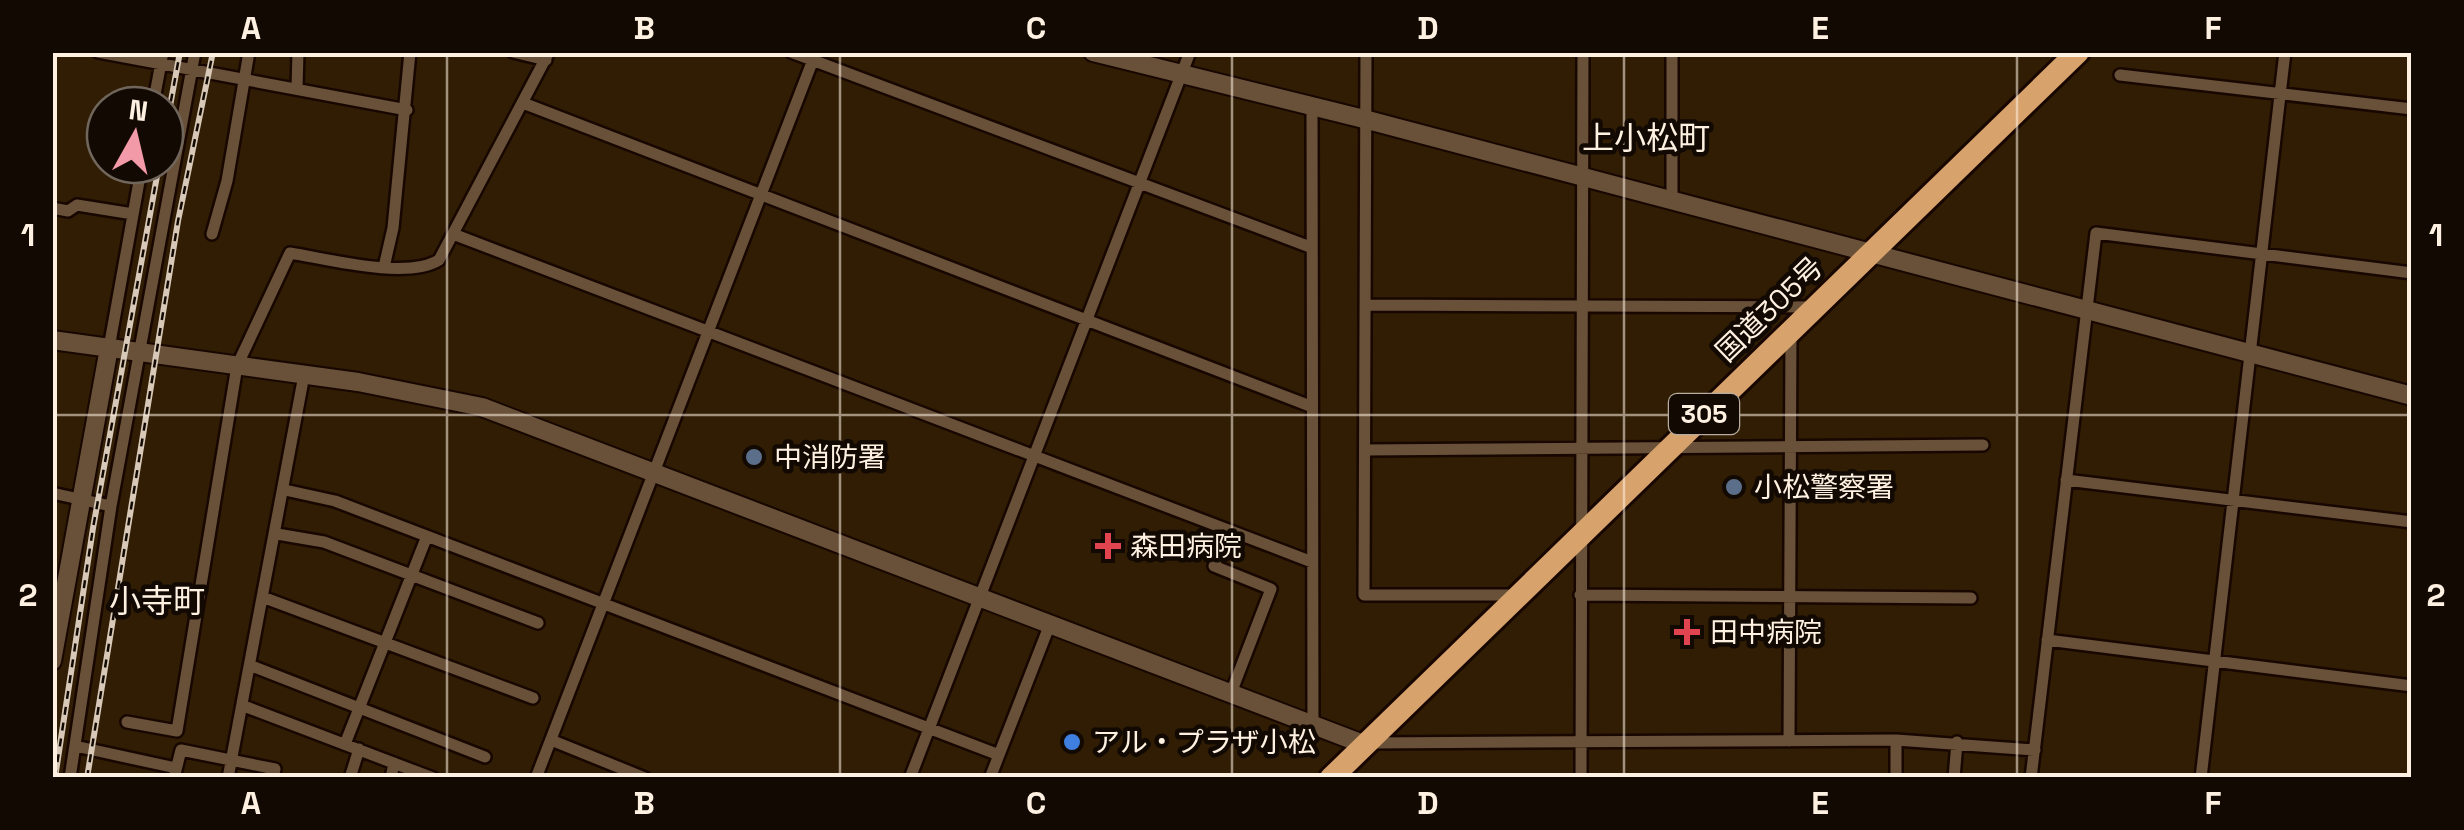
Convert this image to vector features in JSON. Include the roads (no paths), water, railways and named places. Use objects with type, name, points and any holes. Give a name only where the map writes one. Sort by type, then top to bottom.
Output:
[{"type":"highway","name":"国道305号","points":[[1331,778],[2078,52]]},
{"type":"street","points":[[98,52],[162,58],[192,68],[406,110]]},
{"type":"street","points":[[70,778],[111,506],[195,52]]},
{"type":"street","points":[[212,234],[247,78],[249,52]]},
{"type":"street","points":[[297,88],[298,52]]},
{"type":"street","points":[[384,267],[393,228],[410,52]]},
{"type":"street","points":[[128,722],[176,731],[237,366],[290,254],[384,267],[422,268],[432,264],[548,56],[513,52]]},
{"type":"street","points":[[791,52],[815,57],[1139,185],[1310,247]]},
{"type":"street","points":[[1093,52],[1364,119],[2412,396]]},
{"type":"street","points":[[910,778],[1190,52]]},
{"type":"street","points":[[1366,52],[1364,596],[1519,595]]},
{"type":"street","points":[[1581,778],[1583,52]]},
{"type":"street","points":[[1672,52],[1672,200]]},
{"type":"street","points":[[2201,778],[2285,52]]},
{"type":"street","points":[[536,778],[815,57]]},
{"type":"street","points":[[157,85],[162,58]]},
{"type":"street","points":[[2120,75],[2412,109]]},
{"type":"street","points":[[523,103],[1310,406]]},
{"type":"street","points":[[1312,109],[1314,725]]},
{"type":"street","points":[[52,661],[60,577],[80,500],[138,185]]},
{"type":"street","points":[[52,208],[68,211],[77,204],[133,214]]},
{"type":"street","points":[[2031,778],[2096,233],[2412,273]]},
{"type":"street","points":[[452,234],[1312,562]]},
{"type":"street","points":[[1365,305],[1814,306]]},
{"type":"street","points":[[1788,740],[1790,333]]},
{"type":"street","points":[[52,340],[304,375],[469,404],[1364,744],[1896,740],[2034,750]]},
{"type":"street","points":[[228,778],[265,598],[304,375]]},
{"type":"street","points":[[1365,450],[1788,450],[1982,445]]},
{"type":"street","points":[[2066,480],[2412,522]]},
{"type":"street","points":[[285,490],[335,501],[998,755]]},
{"type":"street","points":[[52,493],[111,506]]},
{"type":"street","points":[[1227,530],[1214,566],[1271,590],[1231,693]]},
{"type":"street","points":[[276,534],[324,542],[538,624]]},
{"type":"street","points":[[344,744],[427,536]]},
{"type":"street","points":[[1580,595],[1971,598]]},
{"type":"street","points":[[265,598],[534,698]]},
{"type":"street","points":[[990,778],[1050,624]]},
{"type":"street","points":[[2047,640],[2412,686]]},
{"type":"street","points":[[252,666],[485,757]]},
{"type":"street","points":[[244,706],[433,778]]},
{"type":"street","points":[[551,740],[646,778]]},
{"type":"street","points":[[1896,740],[1896,778]]},
{"type":"street","points":[[1954,778],[1958,742]]},
{"type":"street","points":[[75,746],[175,773],[181,750],[275,769],[273,778]]},
{"type":"street","points":[[350,778],[359,749]]},
{"type":"street","points":[[391,778],[394,763]]},
{"type":"railway","points":[[174,85],[180,52]]},
{"type":"railway","points":[[87,778],[178,221],[213,52]]},
{"type":"railway","points":[[55,778],[93,528],[155,185]]},
{"type":"place","name":"中消防署","points":[[754,457]]},
{"type":"place","name":"小松警察署","points":[[1734,487]]},
{"type":"place","name":"森田病院","points":[[1108,546]]},
{"type":"place","name":"田中病院","points":[[1687,632]]},
{"type":"place","name":"アル・プラザ小松","points":[[1072,742]]},
{"type":"district","name":"上小松町","points":[[1646,138]]},
{"type":"district","name":"小寺町","points":[[157,601]]}]
